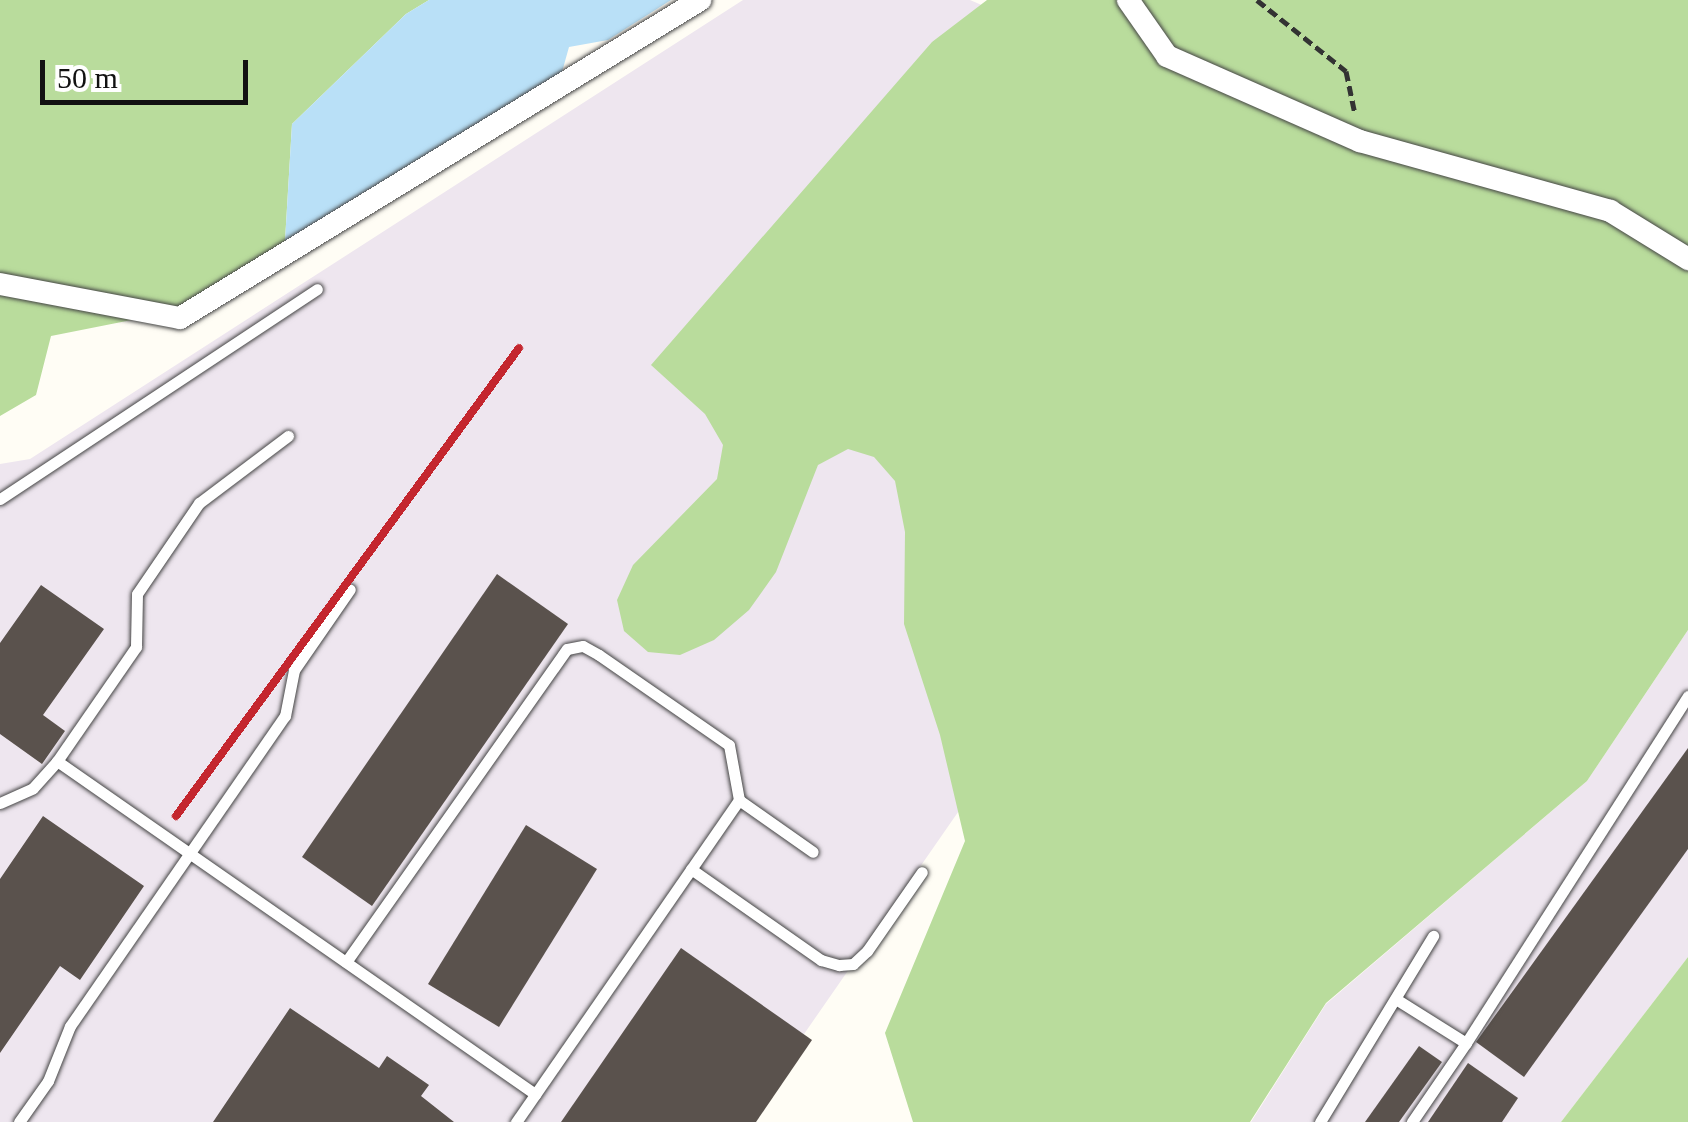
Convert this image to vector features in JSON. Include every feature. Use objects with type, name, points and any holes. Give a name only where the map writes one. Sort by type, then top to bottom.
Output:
[{"type":"street","points":[[0,284],[180,318],[700,0]]},
{"type":"street","points":[[1128,0],[1167,56],[1360,142],[1610,211],[1688,259]]},
{"type":"lane","points":[[0,498],[317,289]]},
{"type":"lane","points":[[0,802],[33,788],[57,761],[136,647],[138,594],[199,503],[288,436]]},
{"type":"lane","points":[[20,1122],[48,1081],[70,1026],[285,716],[294,670],[350,589]]},
{"type":"lane","points":[[346,962],[567,649],[583,646],[599,655],[729,745],[739,800],[813,852]]},
{"type":"lane","points":[[1412,1122],[1688,696]]},
{"type":"lane","points":[[57,761],[535,1094]]},
{"type":"lane","points":[[516,1122],[739,800]]},
{"type":"lane","points":[[691,870],[820,960],[839,966],[853,964],[867,951],[922,872]]},
{"type":"lane","points":[[1320,1122],[1399,1001],[1433,936]]},
{"type":"lane","points":[[1399,1001],[1466,1043]]},
{"type":"path","points":[[1257,0],[1346,71],[1360,142]]},
{"type":"shaded area","points":[[743,0],[970,0],[1306,145],[1339,263],[743,1122],[0,1122],[0,464],[30,459]]},
{"type":"shaded area","points":[[1688,630],[1688,957],[1561,1122],[1251,1122],[1326,1004],[1587,781]]},
{"type":"green space","points":[[0,0],[429,0],[406,14],[292,124],[285,241],[182,310],[51,336],[36,395],[0,416]]},
{"type":"green space","points":[[987,0],[1688,0],[1688,630],[1587,781],[1326,1003],[1250,1122],[913,1122],[885,1033],[965,841],[940,735],[904,624],[905,532],[895,481],[874,457],[848,449],[818,465],[776,572],[749,610],[714,640],[680,655],[648,652],[624,631],[617,600],[633,565],[717,479],[723,445],[705,414],[651,365],[932,42]]},
{"type":"green space","points":[[1688,957],[1688,1122],[1561,1122]]},
{"type":"water","points":[[429,0],[671,0],[608,40],[569,47],[562,72],[285,241],[292,124],[406,14]]},
{"type":"building","points":[[497,574],[568,624],[372,906],[302,857]]},
{"type":"building","points":[[41,585],[104,629],[43,715],[65,731],[42,764],[0,734],[0,643]]},
{"type":"building","points":[[1688,748],[1688,849],[1524,1077],[1476,1042]]},
{"type":"building","points":[[43,816],[144,886],[80,980],[60,966],[0,1053],[0,879]]},
{"type":"building","points":[[526,825],[597,869],[499,1027],[428,984]]},
{"type":"building","points":[[681,948],[812,1040],[756,1122],[561,1122]]},
{"type":"building","points":[[290,1008],[379,1068],[387,1056],[429,1085],[421,1096],[454,1122],[213,1122]]},
{"type":"building","points":[[1419,1046],[1442,1062],[1399,1122],[1365,1122]]},
{"type":"building","points":[[1468,1063],[1518,1098],[1502,1122],[1428,1122]]},
{"type":"railway","points":[[176,816],[519,348]]}]
